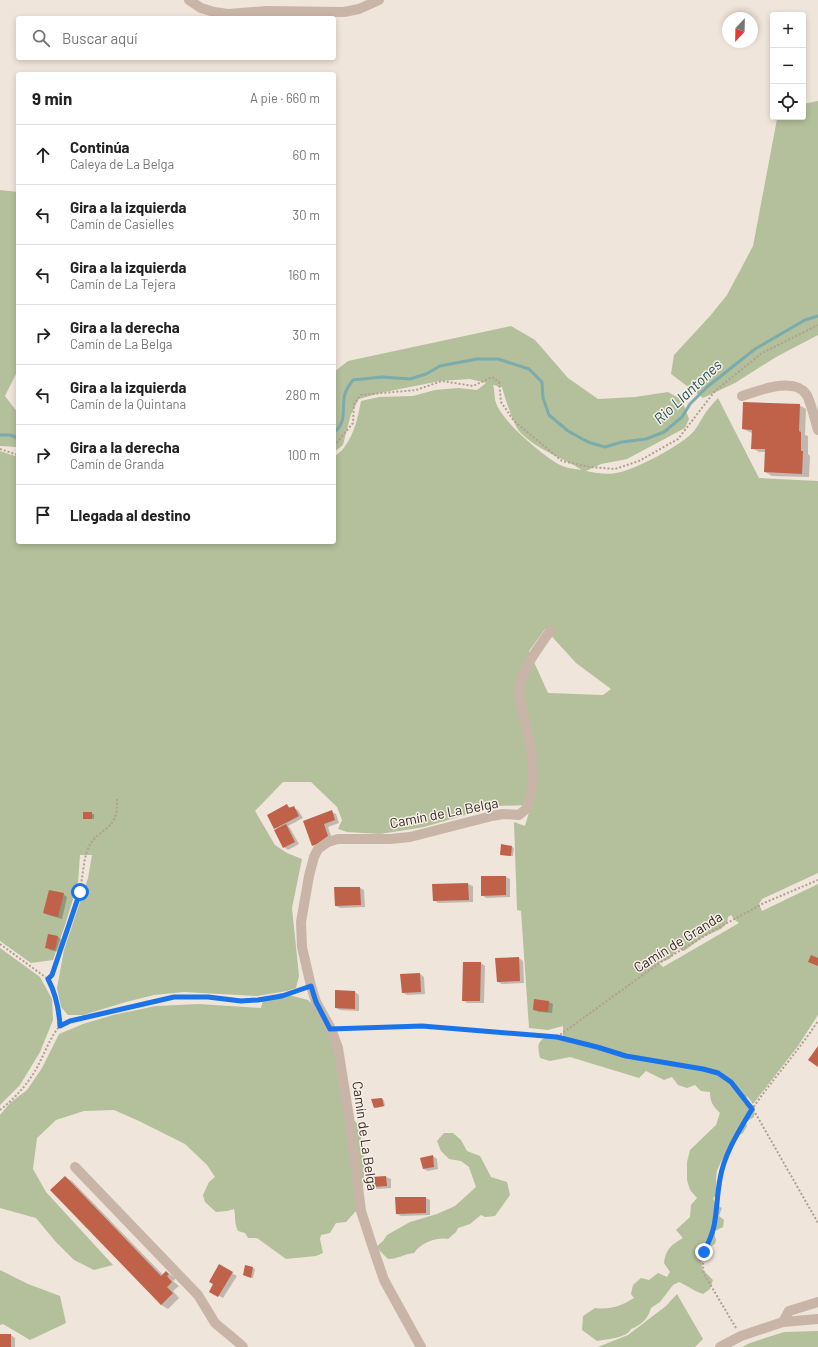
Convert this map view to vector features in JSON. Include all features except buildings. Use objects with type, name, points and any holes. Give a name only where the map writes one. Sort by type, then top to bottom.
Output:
[{"type":"street","points":[[189,0],[201,8],[228,14],[267,11],[344,12],[359,9],[380,0]]},
{"type":"street","points":[[742,396],[780,386],[794,386],[801,389],[807,395],[818,430]]},
{"type":"street","name":"Camín de La Belga","points":[[421,1347],[384,1280],[361,1211],[350,1124],[338,1048],[316,1002],[302,947],[301,922],[308,876],[318,849],[328,842],[338,839],[390,839],[410,837],[492,816],[503,814],[519,815],[526,809],[531,796],[533,772],[531,750],[519,693],[519,686],[528,662],[550,631]]},
{"type":"street","points":[[75,1166],[198,1295],[215,1323],[243,1347]]},
{"type":"street","points":[[783,1322],[789,1311],[818,1302]]},
{"type":"street","points":[[720,1347],[741,1336],[783,1322],[818,1319]]},
{"type":"path","points":[[336,444],[353,423],[354,403],[361,395],[416,390],[442,381],[473,386],[492,377],[499,382],[501,402],[514,421],[562,461],[590,467],[615,469],[639,461],[678,439],[715,391],[762,353],[818,325]]},
{"type":"path","points":[[0,449],[16,454]]},
{"type":"path","points":[[48,979],[52,975],[80,892],[87,852],[93,838],[103,832],[114,820],[118,811],[117,799]]},
{"type":"path","name":"Camín de Granda","points":[[557,1037],[658,964],[716,929],[764,903],[818,880]]},
{"type":"path","points":[[0,944],[48,979],[54,991],[60,1011],[60,1026]]},
{"type":"path","points":[[0,1110],[23,1088],[35,1071],[60,1026],[70,1021],[174,997],[208,997],[241,1001],[258,1000],[282,996],[311,986]]},
{"type":"path","points":[[741,1336],[704,1274],[702,1265],[704,1252],[714,1226],[722,1168],[736,1135],[752,1109],[807,1039],[818,1021]]},
{"type":"path","points":[[330,1029],[422,1026],[557,1037],[626,1056],[703,1069],[718,1073],[731,1082],[752,1109],[818,1223]]},
{"type":"green space","points":[[818,101],[818,335],[776,357],[735,383],[703,398],[671,374],[674,355],[727,295],[753,246],[777,120],[806,120],[806,103]]},
{"type":"green space","points":[[0,190],[16,192],[16,374],[5,396],[16,410],[16,447],[0,446]]},
{"type":"green space","points":[[511,326],[535,340],[568,378],[598,399],[635,397],[668,392],[682,400],[689,419],[685,428],[627,459],[601,464],[586,471],[612,474],[624,471],[658,456],[680,443],[694,431],[718,398],[759,478],[818,481],[818,873],[762,899],[759,904],[762,911],[818,884],[818,1015],[798,1046],[753,1104],[747,1096],[745,1102],[753,1105],[755,1109],[754,1117],[746,1122],[747,1126],[743,1133],[738,1136],[733,1147],[722,1160],[717,1170],[717,1195],[713,1198],[715,1204],[722,1208],[719,1216],[724,1220],[723,1227],[715,1231],[715,1244],[710,1247],[704,1244],[701,1246],[702,1269],[713,1280],[710,1289],[703,1294],[679,1282],[673,1285],[660,1302],[651,1308],[644,1321],[631,1329],[629,1332],[616,1338],[597,1341],[582,1330],[583,1316],[595,1308],[615,1307],[634,1298],[631,1294],[633,1285],[641,1278],[649,1280],[658,1273],[667,1277],[670,1272],[664,1263],[666,1254],[672,1245],[683,1238],[676,1230],[690,1217],[691,1205],[697,1198],[690,1190],[687,1180],[687,1162],[690,1150],[716,1125],[720,1113],[712,1104],[710,1092],[701,1091],[695,1085],[687,1088],[678,1085],[672,1077],[664,1080],[646,1071],[639,1078],[570,1057],[550,1061],[540,1058],[538,1048],[539,1043],[546,1037],[556,1039],[563,1038],[563,1026],[548,1030],[529,1028],[521,911],[517,910],[514,822],[525,826],[531,805],[496,806],[424,827],[380,834],[347,832],[338,829],[342,820],[337,807],[311,782],[283,782],[255,811],[275,845],[287,853],[302,859],[292,908],[299,976],[296,988],[287,991],[257,996],[184,992],[154,995],[83,1015],[68,1015],[61,1007],[57,988],[64,950],[88,878],[92,855],[80,855],[78,883],[53,960],[31,963],[0,941],[0,451],[16,456],[16,544],[336,544],[336,455],[343,449],[351,436],[356,424],[361,401],[379,397],[413,396],[435,390],[458,388],[477,390],[486,383],[470,379],[440,381],[380,393],[359,399],[351,414],[343,445],[336,450],[336,370],[348,361]],"holes":[[[493,385],[502,387],[507,404],[519,431],[526,438],[541,448],[582,470],[558,464],[542,453],[514,428],[500,411],[495,401]],[[545,629],[576,663],[611,689],[603,695],[548,693],[529,651]],[[731,915],[739,923],[663,967],[659,963],[669,959],[679,949],[684,951],[703,937],[721,929],[727,923],[728,917]]]},
{"type":"green space","points":[[0,948],[40,977],[52,999],[53,1020],[40,1052],[20,1085],[0,1105]]},
{"type":"green space","points":[[281,993],[308,1000],[326,1019],[340,1062],[339,1088],[348,1093],[352,1118],[360,1127],[365,1167],[360,1210],[355,1212],[346,1222],[336,1223],[330,1233],[321,1235],[320,1239],[323,1253],[316,1256],[286,1259],[257,1238],[248,1238],[245,1233],[238,1231],[234,1209],[216,1212],[205,1202],[203,1195],[209,1182],[215,1177],[207,1165],[185,1144],[114,1110],[84,1111],[56,1120],[37,1138],[33,1169],[46,1192],[113,1265],[94,1270],[74,1260],[55,1241],[36,1218],[0,1208],[0,1115],[10,1103],[27,1090],[42,1068],[59,1034],[83,1024],[113,1015],[156,1006],[199,1004],[261,1008],[263,1000]]},
{"type":"green space","points":[[444,1133],[453,1133],[461,1140],[467,1151],[480,1156],[491,1177],[507,1182],[510,1195],[495,1216],[485,1217],[481,1215],[470,1224],[458,1228],[456,1232],[448,1239],[434,1240],[421,1246],[414,1253],[388,1259],[376,1247],[387,1235],[410,1222],[437,1214],[455,1206],[476,1187],[469,1167],[461,1161],[449,1159],[441,1151],[437,1141]]},
{"type":"green space","points":[[0,1270],[28,1284],[60,1296],[66,1323],[30,1340],[3,1324],[0,1325]]},
{"type":"green space","points":[[677,1294],[703,1339],[695,1347],[598,1347],[628,1335],[666,1306]]},
{"type":"green space","points":[[818,1331],[818,1347],[742,1347],[784,1332]]},
{"type":"waterway","name":"Rio Llantones","points":[[336,430],[343,419],[345,394],[353,380],[382,377],[410,379],[426,374],[440,366],[477,359],[498,359],[529,369],[542,382],[543,398],[549,415],[568,431],[588,442],[605,447],[622,442],[646,439],[664,432],[682,417],[690,404],[707,387],[755,349],[805,320],[818,316]]},
{"type":"waterway","name":"Rio Llantones","points":[[0,435],[10,435],[16,437]]},
{"type":"route","points":[[80,892],[52,975],[48,979],[54,991],[60,1011],[60,1026],[70,1021],[174,997],[208,997],[241,1001],[258,1000],[282,996],[311,986],[316,1002],[330,1029],[422,1026],[557,1037],[626,1056],[703,1069],[718,1073],[731,1082],[752,1109],[736,1135],[722,1168],[714,1226],[704,1252]]}]
